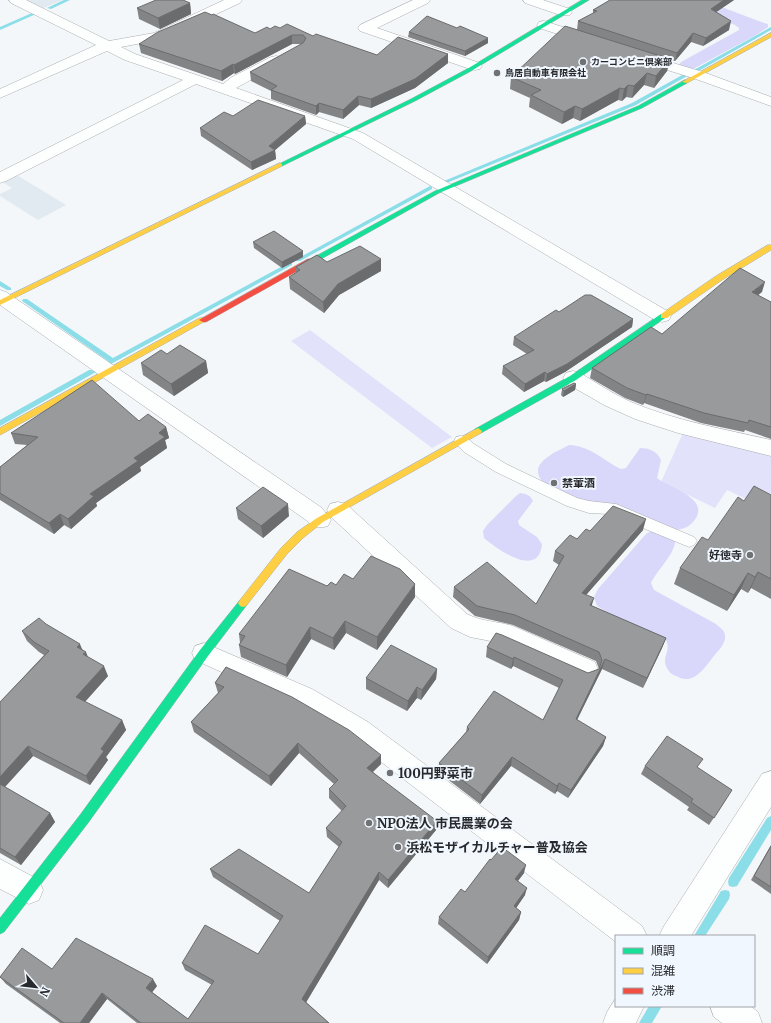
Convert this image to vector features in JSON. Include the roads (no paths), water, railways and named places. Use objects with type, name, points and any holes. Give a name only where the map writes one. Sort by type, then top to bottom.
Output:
[{"type":"street","points":[[16,0],[106,46],[134,58],[358,136],[662,316]]},
{"type":"street","points":[[0,94],[106,46],[158,36],[235,0]]},
{"type":"street","points":[[422,0],[365,28],[475,66]]},
{"type":"street","points":[[530,0],[565,12]]},
{"type":"street","points":[[2,300],[349,133],[475,66],[586,0]]},
{"type":"street","points":[[544,25],[600,44]]},
{"type":"street","points":[[0,432],[446,188],[640,107],[771,35]]},
{"type":"street","points":[[225,89],[237,80],[291,52]]},
{"type":"street","points":[[630,53],[771,102]]},
{"type":"street","points":[[0,178],[195,79]]},
{"type":"street","points":[[0,928],[84,819],[204,653],[284,551],[300,535],[329,515],[573,378],[719,278],[770,249]]},
{"type":"street","points":[[2,300],[109,371],[314,514],[329,515],[459,621],[482,630],[504,633],[586,670]]},
{"type":"street","points":[[573,378],[602,396],[645,415],[688,428],[771,448]]},
{"type":"street","points":[[204,653],[300,695],[340,717],[631,935]]},
{"type":"street","points":[[675,935],[771,783]]},
{"type":"street","points":[[0,873],[29,890]]},
{"type":"street","points":[[618,1023],[628,1007]]},
{"type":"street","points":[[726,1007],[747,1023]]},
{"type":"lane","points":[[461,441],[469,448],[501,468],[572,502],[584,506],[611,508],[690,541]]},
{"type":"waterway","points":[[49,8],[68,0]]},
{"type":"waterway","points":[[0,29],[34,14]]},
{"type":"waterway","points":[[695,71],[771,28]]},
{"type":"waterway","points":[[447,181],[634,104],[686,75]]},
{"type":"waterway","points":[[298,260],[430,188]]},
{"type":"waterway","points":[[113,361],[290,264]]},
{"type":"waterway","points":[[0,283],[9,289]]},
{"type":"waterway","points":[[25,301],[113,361]]},
{"type":"waterway","points":[[0,423],[92,372]]},
{"type":"waterway","points":[[733,882],[771,821]]},
{"type":"waterway","points":[[700,935],[725,895]]},
{"type":"waterway","points":[[645,1023],[655,1007]]},
{"type":"place","name":"カーコンビニ倶楽部","points":[[583,62]]},
{"type":"place","name":"鳥居自動車有限会社","points":[[497,73]]},
{"type":"place","name":"禁葷酒","points":[[554,483]]},
{"type":"place","name":"好徳寺","points":[[750,555]]},
{"type":"place","name":"100円野菜市","points":[[390,773]]},
{"type":"place","name":"NPO法人 市民農業の会","points":[[369,823]]},
{"type":"place","name":"浜松モザイカルチャー普及協会","points":[[398,847]]}]
